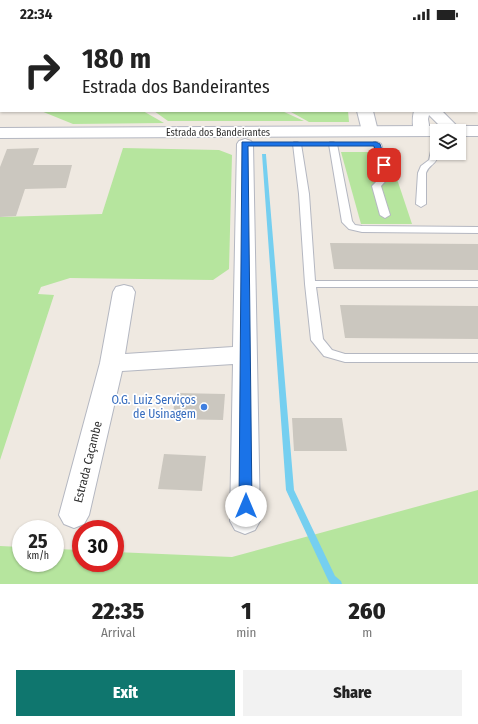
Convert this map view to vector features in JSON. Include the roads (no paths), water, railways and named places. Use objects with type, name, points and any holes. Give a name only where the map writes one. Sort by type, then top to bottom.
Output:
[{"type":"street","points":[[365,112],[373,138]]},
{"type":"street","points":[[422,112],[420,119],[430,133]]},
{"type":"street","points":[[434,112],[447,124]]},
{"type":"street","points":[[466,131],[478,131]]},
{"type":"street","name":"Estrada dos Bandeirantes","points":[[0,133],[373,138],[430,137]]},
{"type":"street","name":"Estrada dos Bandeirantes","points":[[0,144],[333,144],[373,138]]},
{"type":"street","points":[[466,143],[478,143]]},
{"type":"street","points":[[245,144],[246,521]]},
{"type":"street","name":"Estrada Caçambe","points":[[74,514],[112,363],[124,292]]},
{"type":"street","points":[[112,363],[245,355]]},
{"type":"lane","points":[[373,138],[387,175],[376,186],[385,215]]},
{"type":"lane","points":[[297,144],[304,194],[310,284],[317,340],[328,353],[345,358],[478,358]]},
{"type":"lane","points":[[333,144],[348,222],[352,227],[362,229],[478,230]]},
{"type":"lane","points":[[421,204],[422,173],[424,168],[433,160]]},
{"type":"lane","points":[[310,284],[478,284]]},
{"type":"waterway","points":[[264,155],[290,490],[332,579],[338,584]]},
{"type":"place","name":"O.G. Luiz Serviços de Usinagem","points":[[204,407]]}]
